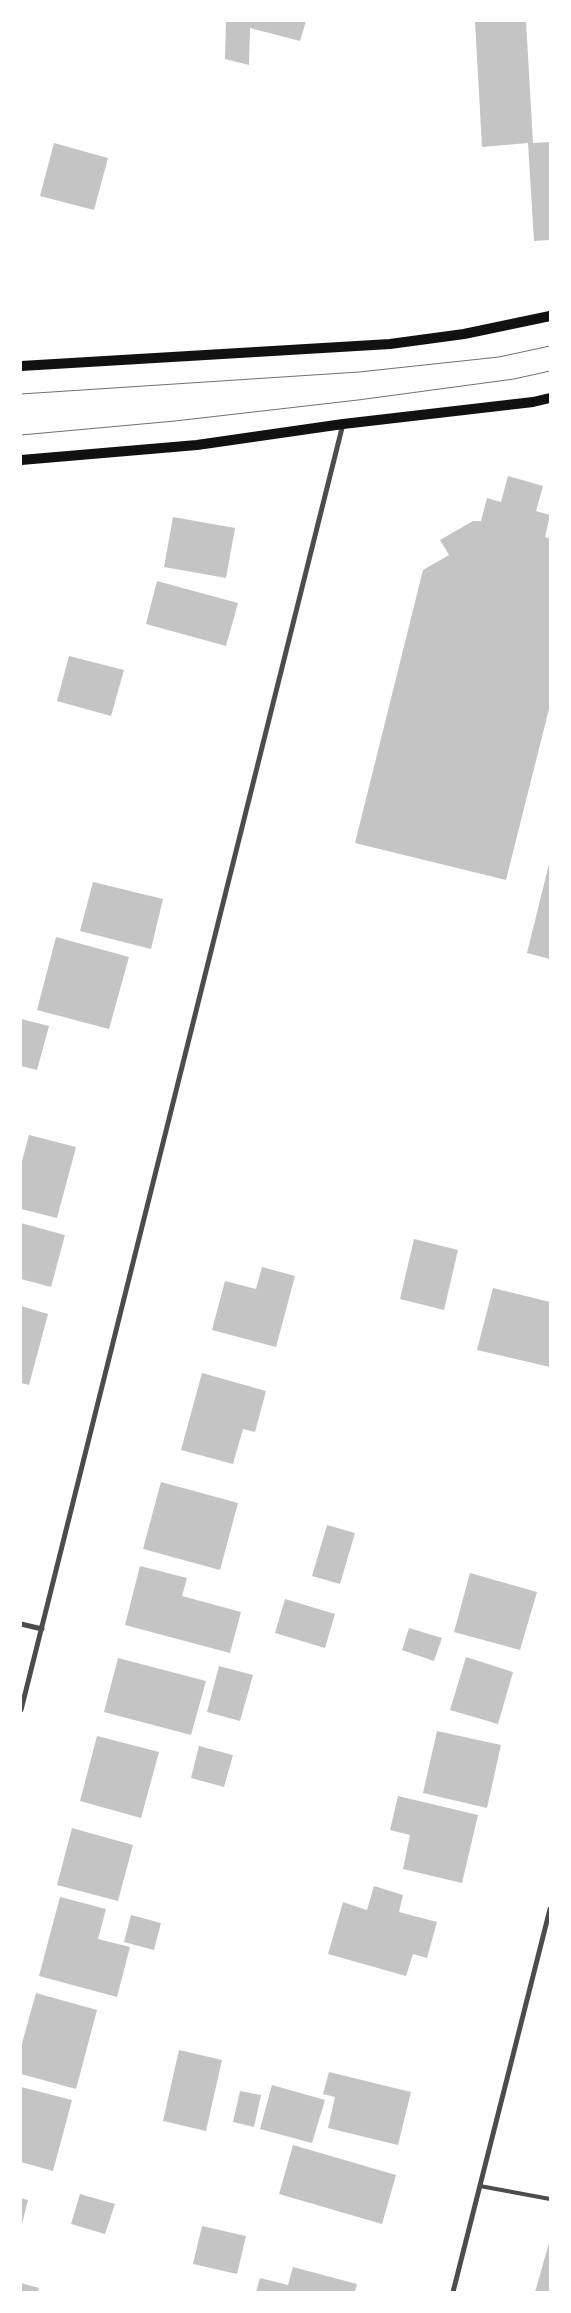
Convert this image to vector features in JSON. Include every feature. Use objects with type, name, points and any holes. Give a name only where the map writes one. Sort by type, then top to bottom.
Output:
[{"type":"main road","points":[[21,366],[390,344],[464,334],[550,316]]},
{"type":"main road","points":[[21,460],[197,444],[343,424],[533,402],[550,398]]},
{"type":"street","points":[[21,1710],[343,424]]},
{"type":"street","points":[[21,1624],[42,1629]]},
{"type":"street","points":[[453,2292],[550,1909]]},
{"type":"lane","points":[[480,2186],[550,2199]]},
{"type":"building","points":[[226,21],[306,21],[300,41],[250,28],[249,65],[225,59]]},
{"type":"building","points":[[475,21],[526,21],[533,143],[550,142],[550,240],[534,241],[528,143],[482,147]]},
{"type":"building","points":[[54,143],[108,158],[94,210],[40,196]]},
{"type":"building","points":[[508,476],[543,486],[536,511],[550,515],[545,537],[550,539],[550,705],[506,880],[355,843],[423,570],[449,555],[440,540],[473,521],[481,521],[487,498],[501,502]]},
{"type":"building","points":[[173,517],[235,528],[226,578],[164,567]]},
{"type":"building","points":[[157,581],[238,603],[226,646],[146,624]]},
{"type":"building","points":[[69,656],[124,670],[111,716],[57,701]]},
{"type":"building","points":[[550,865],[550,959],[527,953]]},
{"type":"building","points":[[93,882],[163,899],[151,949],[80,931]]},
{"type":"building","points":[[56,937],[129,957],[109,1029],[37,1010]]},
{"type":"building","points":[[21,1019],[49,1026],[37,1070],[21,1066]]},
{"type":"building","points":[[29,1135],[76,1147],[57,1218],[21,1209],[21,1165]]},
{"type":"building","points":[[21,1223],[65,1235],[51,1287],[21,1279]]},
{"type":"building","points":[[414,1239],[458,1250],[444,1310],[400,1299]]},
{"type":"building","points":[[262,1267],[295,1276],[276,1347],[212,1330],[225,1281],[256,1289]]},
{"type":"building","points":[[493,1288],[550,1302],[550,1367],[477,1350]]},
{"type":"building","points":[[21,1306],[48,1314],[29,1385],[21,1383]]},
{"type":"building","points":[[202,1373],[266,1391],[255,1432],[243,1429],[233,1464],[181,1450]]},
{"type":"building","points":[[161,1482],[238,1503],[220,1570],[143,1549]]},
{"type":"building","points":[[327,1525],[355,1533],[340,1584],[312,1576]]},
{"type":"building","points":[[140,1566],[187,1578],[182,1596],[241,1612],[230,1653],[125,1625]]},
{"type":"building","points":[[470,1573],[537,1592],[520,1650],[454,1632]]},
{"type":"building","points":[[285,1599],[335,1614],[325,1648],[275,1633]]},
{"type":"building","points":[[409,1628],[442,1638],[434,1661],[402,1650]]},
{"type":"building","points":[[466,1657],[513,1672],[498,1724],[450,1710]]},
{"type":"building","points":[[118,1658],[206,1681],[191,1735],[104,1712]]},
{"type":"building","points":[[219,1666],[253,1675],[240,1721],[207,1712]]},
{"type":"building","points":[[437,1731],[501,1745],[487,1808],[423,1793]]},
{"type":"building","points":[[97,1736],[159,1752],[141,1818],[80,1801]]},
{"type":"building","points":[[199,1746],[233,1755],[224,1787],[191,1778]]},
{"type":"building","points":[[398,1796],[478,1815],[462,1883],[403,1869],[410,1835],[390,1830]]},
{"type":"building","points":[[72,1828],[133,1845],[118,1901],[57,1885]]},
{"type":"building","points":[[374,1886],[403,1895],[399,1912],[437,1922],[427,1958],[413,1954],[406,1976],[328,1954],[343,1902],[367,1910]]},
{"type":"building","points":[[60,1897],[106,1909],[98,1939],[130,1947],[117,1997],[39,1976]]},
{"type":"building","points":[[131,1915],[161,1923],[154,1950],[124,1942]]},
{"type":"building","points":[[36,1993],[97,2010],[76,2089],[21,2074],[21,2047]]},
{"type":"building","points":[[179,2050],[222,2060],[206,2131],[163,2121]]},
{"type":"building","points":[[329,2072],[411,2092],[398,2145],[328,2128],[335,2097],[323,2094]]},
{"type":"building","points":[[272,2085],[325,2100],[312,2143],[260,2129]]},
{"type":"building","points":[[21,2087],[72,2100],[53,2171],[21,2162]]},
{"type":"building","points":[[240,2091],[261,2095],[254,2127],[233,2122]]},
{"type":"building","points":[[293,2145],[396,2175],[382,2224],[279,2194]]},
{"type":"building","points":[[80,2194],[115,2204],[105,2234],[71,2224]]},
{"type":"building","points":[[21,2198],[28,2200],[22,2224],[21,2224]]},
{"type":"building","points":[[202,2226],[246,2236],[237,2274],[193,2264]]},
{"type":"building","points":[[549,2243],[550,2292],[535,2292]]},
{"type":"building","points":[[293,2267],[357,2284],[355,2292],[256,2292],[260,2278],[288,2285]]},
{"type":"building","points":[[21,2283],[39,2288],[38,2292],[21,2292]]},
{"type":"tram line","points":[[21,394],[359,372],[499,357],[550,346]]},
{"type":"tram line","points":[[21,435],[175,421],[358,400],[514,379],[550,371]]}]
